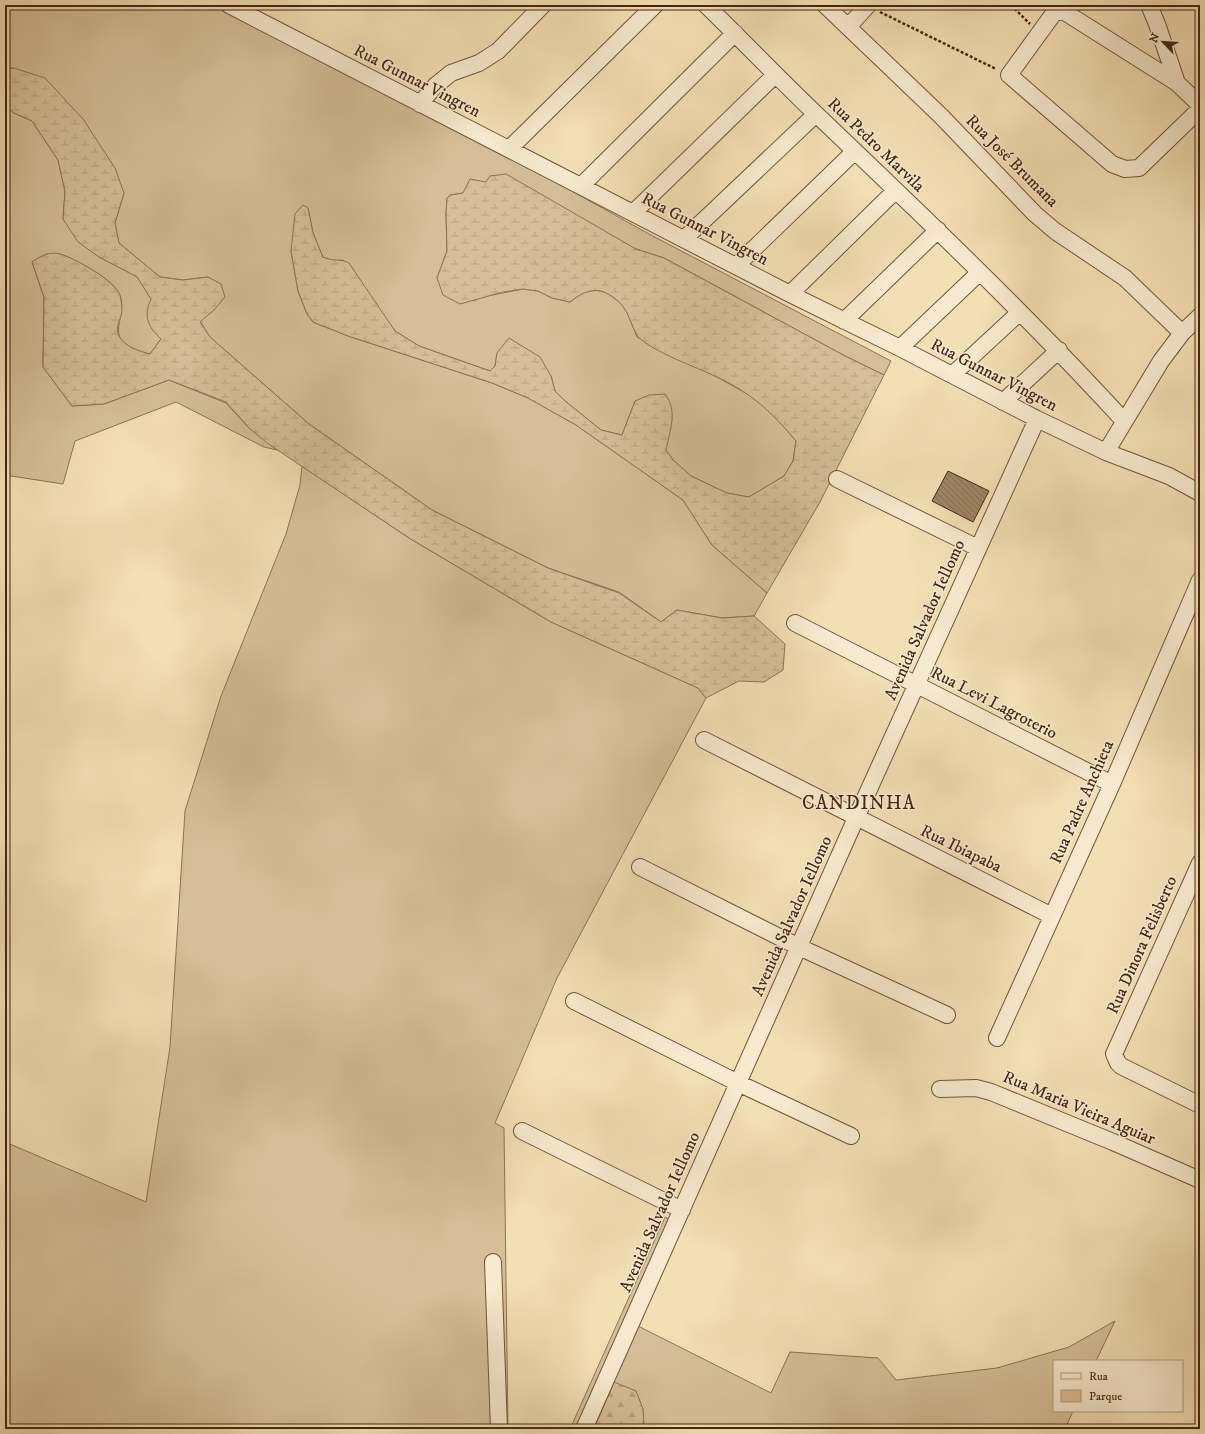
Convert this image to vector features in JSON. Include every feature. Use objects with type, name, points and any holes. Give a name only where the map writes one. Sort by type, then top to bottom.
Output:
[{"type":"street","name":"Rua Gunnar Vingren","points":[[229,5],[844,322],[900,348],[1003,402],[1106,452],[1169,476],[1200,493]]},
{"type":"street","points":[[420,104],[435,86],[451,73],[479,63],[498,51],[543,5]]},
{"type":"street","points":[[509,149],[655,5]]},
{"type":"street","name":"Rua Pedro Marvila","points":[[706,5],[775,75],[895,191],[938,230],[1059,350],[1124,421]]},
{"type":"street","name":"Rua José Brumana","points":[[825,5],[941,116],[1035,214],[1055,230],[1125,278],[1182,333]]},
{"type":"street","points":[[1149,5],[1177,83]]},
{"type":"street","points":[[848,27],[872,7]]},
{"type":"street","points":[[1200,105],[1177,83],[1062,11],[1054,13],[1040,35],[1009,75],[1112,164],[1125,169],[1139,168],[1200,110]]},
{"type":"street","points":[[581,186],[735,33]]},
{"type":"street","points":[[633,213],[775,75]]},
{"type":"street","points":[[684,239],[816,114]]},
{"type":"street","points":[[737,266],[855,151]]},
{"type":"street","points":[[790,294],[895,191]]},
{"type":"street","points":[[844,322],[938,230]]},
{"type":"street","points":[[900,348],[980,272]]},
{"type":"street","points":[[952,375],[1020,312]]},
{"type":"street","points":[[1106,452],[1161,361],[1182,333],[1200,316]]},
{"type":"street","points":[[1003,402],[1059,350]]},
{"type":"street","name":"Avenida Salvador Iellomo","points":[[584,1429],[856,818],[1037,419]]},
{"type":"street","points":[[837,480],[978,548]]},
{"type":"street","name":"Rua Padre Anchieta","points":[[998,1038],[1112,784],[1200,580]]},
{"type":"street","name":"Rua Levi Lagroterio","points":[[796,623],[1112,784]]},
{"type":"street","name":"Rua Ibiapaba","points":[[704,740],[1052,916]]},
{"type":"street","name":"Rua Dinora Felisberto","points":[[1200,863],[1114,1054],[1118,1064],[1200,1105]]},
{"type":"street","points":[[640,867],[799,947],[947,1015]]},
{"type":"street","points":[[574,1001],[738,1083],[851,1136]]},
{"type":"street","name":"Rua Maria Vieira Aguiar","points":[[940,1089],[976,1088],[991,1092],[1113,1142],[1200,1180]]},
{"type":"street","points":[[522,1131],[682,1210]]},
{"type":"street","points":[[493,1262],[499,1429]]},
{"type":"path","points":[[1011,5],[1040,35]]},
{"type":"path","points":[[872,7],[884,15],[1009,75]]},
{"type":"green space","points":[[5,5],[216,5],[430,112],[649,234],[891,361],[884,375],[845,356],[664,258],[636,249],[486,182],[463,193],[450,195],[447,198],[446,214],[447,251],[437,278],[474,301],[482,297],[523,289],[538,291],[552,298],[570,302],[582,293],[596,290],[608,293],[625,307],[637,337],[719,378],[758,400],[780,422],[796,441],[793,461],[784,476],[749,497],[726,493],[691,476],[673,460],[666,450],[672,419],[635,401],[622,435],[601,430],[555,391],[551,376],[497,353],[495,366],[490,371],[419,346],[395,331],[343,260],[332,261],[323,258],[313,233],[308,208],[291,251],[298,291],[307,314],[313,322],[348,336],[492,383],[528,398],[576,425],[683,500],[712,545],[767,593],[754,616],[722,618],[677,610],[661,622],[619,592],[548,568],[432,510],[309,424],[210,337],[200,321],[214,310],[208,277],[183,280],[160,277],[119,243],[115,223],[124,193],[14,68],[5,69]]},
{"type":"green space","points":[[14,68],[45,78],[83,119],[115,168],[124,193],[115,223],[119,243],[160,277],[183,280],[208,277],[221,284],[225,297],[214,310],[200,322],[210,337],[309,424],[432,510],[548,568],[619,593],[661,622],[677,610],[722,618],[754,616],[785,644],[783,670],[764,682],[739,681],[706,698],[698,688],[551,622],[409,538],[267,443],[249,428],[226,402],[169,380],[104,404],[72,406],[43,367],[44,297],[32,262],[45,255],[56,253],[67,256],[84,265],[103,277],[117,289],[120,295],[122,313],[117,329],[119,336],[125,343],[137,350],[150,354],[161,339],[150,326],[148,321],[147,311],[151,299],[137,277],[99,257],[78,242],[63,219],[65,191],[58,160],[32,121],[14,113],[5,105],[5,69]]},
{"type":"green space","points":[[5,105],[14,113],[32,121],[58,160],[65,191],[63,219],[99,257],[138,277],[151,299],[161,339],[150,354],[133,349],[123,343],[119,336],[121,301],[118,292],[107,280],[92,270],[60,254],[32,262],[44,297],[43,367],[72,406],[104,404],[169,380],[226,403],[249,428],[277,450],[264,447],[176,402],[75,441],[63,484],[5,475]]},
{"type":"green space","points":[[506,174],[636,249],[664,258],[845,356],[884,375],[820,502],[767,593],[712,545],[683,500],[576,425],[528,398],[492,383],[348,336],[313,322],[307,314],[298,291],[291,251],[295,214],[303,205],[308,208],[313,233],[323,257],[349,263],[395,331],[419,346],[490,371],[495,366],[497,353],[509,338],[540,357],[551,376],[555,391],[601,430],[622,435],[635,401],[649,395],[665,394],[669,400],[672,414],[671,428],[666,450],[673,460],[691,476],[727,493],[749,497],[784,476],[793,461],[796,441],[779,421],[770,412],[740,389],[665,354],[646,343],[637,336],[621,304],[608,294],[598,291],[583,293],[570,302],[552,298],[538,291],[523,289],[503,292],[460,304],[443,295],[437,278],[447,251],[447,198],[451,195],[463,193],[470,179],[486,182],[490,176]]},
{"type":"green space","points":[[302,466],[409,538],[551,622],[698,688],[706,698],[557,978],[495,1123],[504,1128],[508,1429],[5,1429],[5,1142],[146,1202],[170,1047],[185,811],[221,696],[286,534],[300,485]]},
{"type":"green space","points":[[665,1217],[682,1225],[638,1326],[771,1393],[790,1352],[878,1358],[896,1380],[997,1368],[1069,1347],[1115,1321],[1096,1360],[1053,1360],[1053,1412],[1073,1412],[1065,1429],[644,1429],[643,1409],[614,1382],[594,1429],[570,1429]]},
{"type":"green space","points":[[614,1382],[636,1391],[643,1409],[644,1429],[594,1429]]},
{"type":"building","points":[[948,471],[989,491],[973,522],[932,501]]},
{"type":"district","name":"CANDINHA","points":[[859,803]]}]
